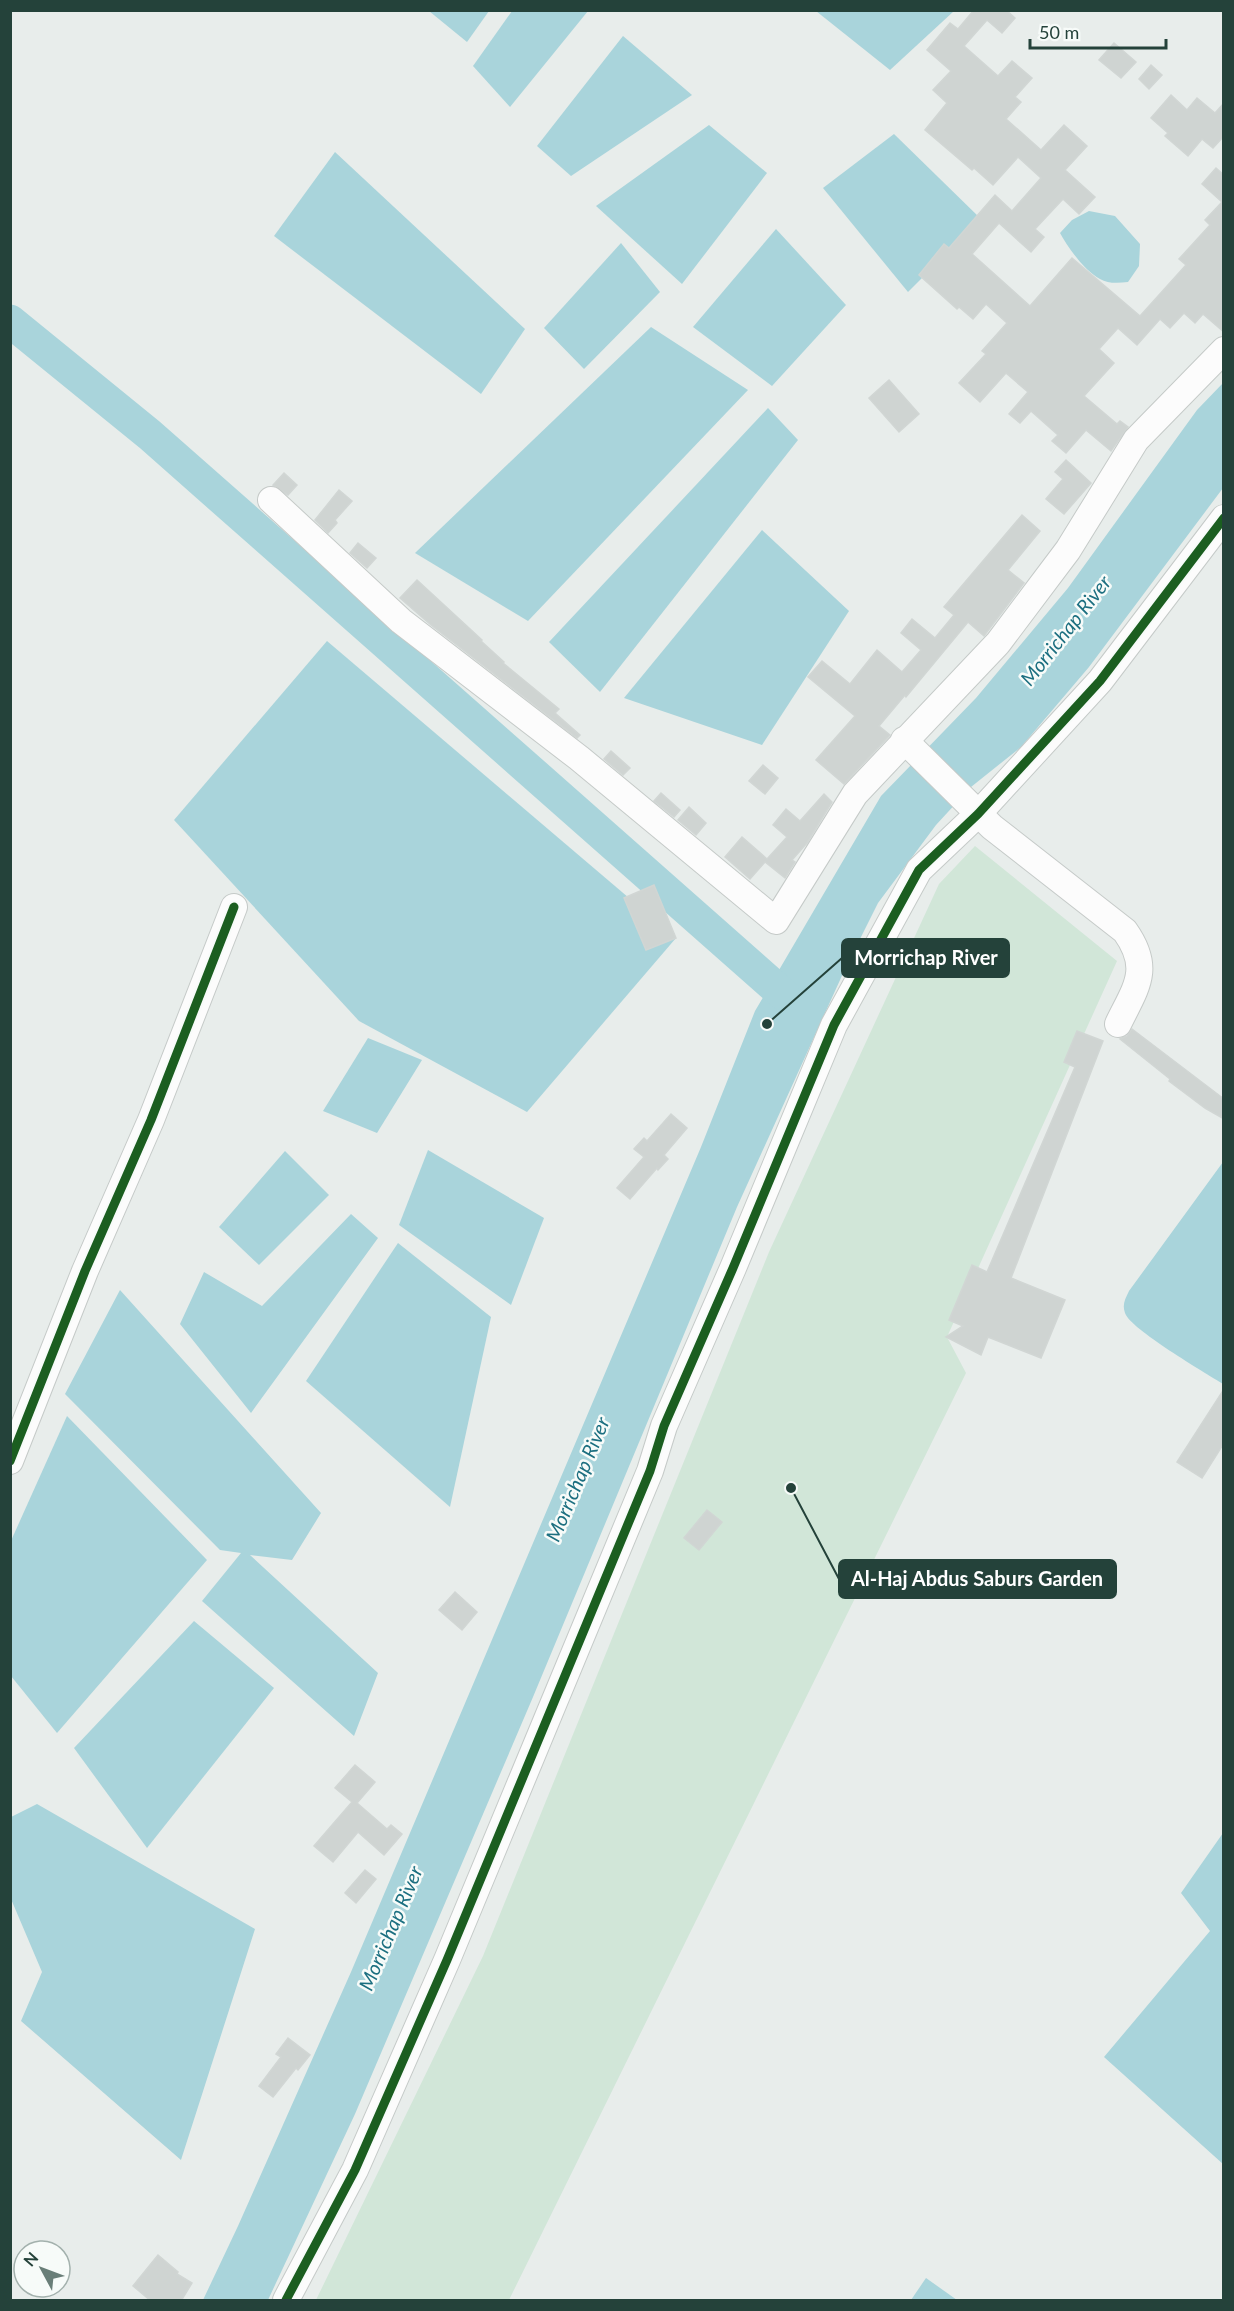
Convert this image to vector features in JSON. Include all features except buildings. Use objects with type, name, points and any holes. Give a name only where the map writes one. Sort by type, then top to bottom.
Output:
[{"type":"street","points":[[271,500],[401,621],[579,758],[776,921],[855,794],[907,743],[998,643],[1068,550],[1136,440],[1224,350]]},
{"type":"street","points":[[286,2301],[355,2170],[442,1971],[650,1471],[664,1426],[738,1257],[834,1025],[919,870],[1100,681],[1224,518]]},
{"type":"street","points":[[907,743],[992,827],[1125,931],[1134,943],[1140,962],[1140,974],[1118,1024]]},
{"type":"street","points":[[10,1461],[85,1271],[151,1120],[234,907]]},
{"type":"green space","points":[[975,846],[1117,961],[947,1337],[966,1373],[509,2300],[316,2300],[483,1956],[769,1252],[939,884]]},
{"type":"water","points":[[429,11],[489,11],[467,42]]},
{"type":"water","points":[[512,11],[588,11],[510,107],[473,66]]},
{"type":"water","points":[[816,11],[954,11],[890,70]]},
{"type":"water","points":[[623,36],[692,95],[571,176],[537,146]]},
{"type":"water","points":[[709,125],[767,173],[682,284],[596,206]]},
{"type":"water","points":[[894,134],[981,219],[908,292],[823,188]]},
{"type":"water","points":[[335,152],[525,329],[481,394],[274,236]]},
{"type":"water","points":[[1089,211],[1115,216],[1140,244],[1139,266],[1128,282],[1106,282],[1094,275],[1077,259],[1060,233],[1072,220]]},
{"type":"water","points":[[776,229],[846,305],[772,386],[693,327]]},
{"type":"water","points":[[621,243],[660,292],[584,369],[544,328]]},
{"type":"water","points":[[651,327],[748,390],[528,621],[415,553]]},
{"type":"water","points":[[1223,383],[1223,488],[1089,667],[1021,747],[971,787],[936,825],[878,903],[845,969],[737,1207],[533,1697],[355,2114],[268,2300],[203,2300],[351,1972],[701,1147],[755,1011],[881,796],[976,698],[1068,588],[1197,410]]},
{"type":"water","points":[[768,408],[798,440],[600,692],[549,642]]},
{"type":"water","points":[[762,530],[849,611],[762,745],[624,698]]},
{"type":"water","points":[[327,641],[676,938],[527,1112],[359,1021],[174,820]]},
{"type":"water","points":[[368,1038],[422,1060],[377,1133],[323,1111]]},
{"type":"water","points":[[428,1150],[544,1218],[511,1305],[399,1225]]},
{"type":"water","points":[[285,1151],[329,1195],[259,1265],[219,1227]]},
{"type":"water","points":[[1223,1162],[1223,1384],[1140,1329],[1130,1320],[1124,1307],[1129,1291]]},
{"type":"water","points":[[351,1214],[378,1238],[251,1413],[180,1324],[204,1272],[262,1306]]},
{"type":"water","points":[[398,1243],[491,1317],[450,1507],[306,1381]]},
{"type":"water","points":[[120,1290],[321,1513],[292,1560],[250,1555],[378,1673],[354,1736],[202,1601],[241,1553],[220,1550],[65,1394]]},
{"type":"water","points":[[67,1416],[207,1560],[57,1733],[11,1676],[10,1543]]},
{"type":"water","points":[[194,1621],[274,1688],[147,1848],[74,1748]]},
{"type":"water","points":[[37,1804],[255,1929],[181,2160],[21,2021],[42,1972],[11,1899],[11,1817]]},
{"type":"water","points":[[1223,1833],[1223,2164],[1104,2057],[1210,1931],[1181,1893]]},
{"type":"water","points":[[926,2278],[957,2300],[911,2300]]},
{"type":"waterway","points":[[10,321],[150,435],[783,994]]},
{"type":"cycle path","points":[[286,2300],[355,2170],[447,1960],[650,1471],[664,1426],[733,1268],[834,1025],[919,870],[978,814],[1100,681],[1224,518]]},
{"type":"cycle path","points":[[10,1461],[85,1271],[151,1120],[234,907]]},
{"type":"place","name":"Morrichap River","points":[[767,1024]]},
{"type":"place","name":"Al-Haj Abdus Saburs Garden","points":[[791,1488]]}]
